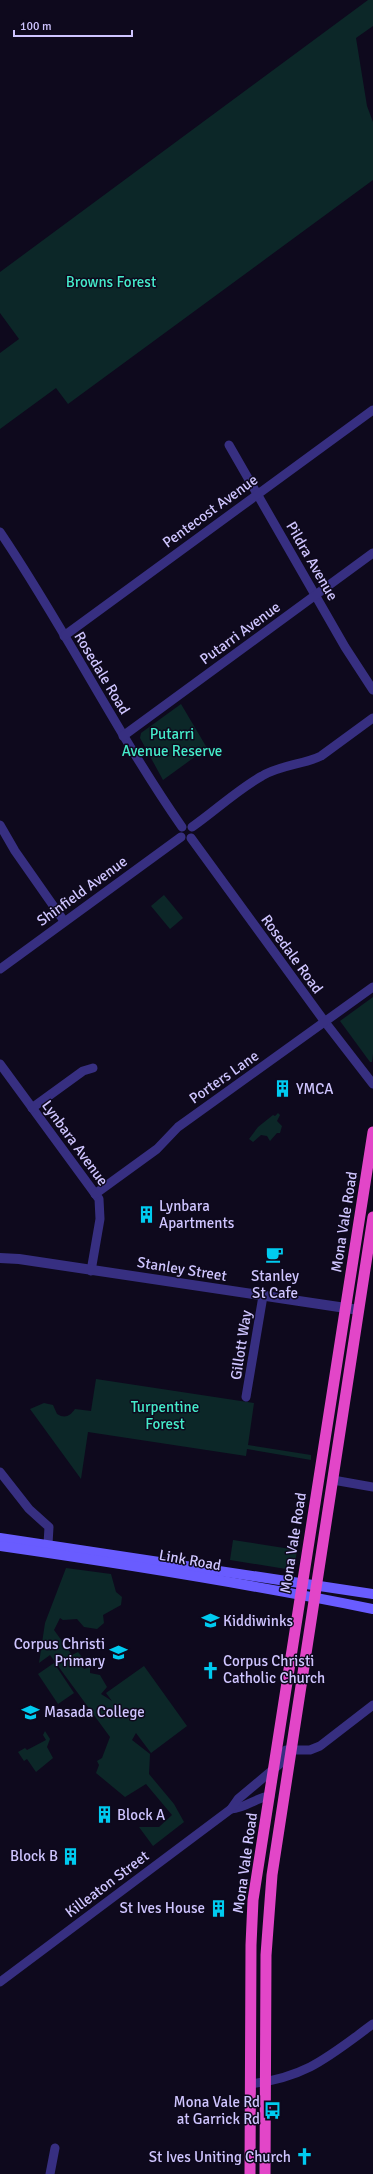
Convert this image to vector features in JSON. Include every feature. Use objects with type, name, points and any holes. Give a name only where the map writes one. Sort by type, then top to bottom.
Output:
[{"type":"highway","name":"Mona Vale Road","points":[[250,2174],[251,1946],[253,1900],[373,1132]]},
{"type":"highway","name":"Mona Vale Road","points":[[265,2174],[268,1917],[272,1875],[373,1217]]},
{"type":"main road","name":"Link Road","points":[[0,1538],[373,1594]]},
{"type":"main road","name":"Link Road","points":[[0,1546],[115,1562],[315,1597],[373,1609]]},
{"type":"street","name":"Pentecost Avenue","points":[[64,636],[373,410]]},
{"type":"street","name":"Pildra Avenue","points":[[229,445],[373,690]]},
{"type":"street","name":"Rosedale Road","points":[[0,532],[34,582],[123,736],[182,827]]},
{"type":"street","name":"Putarri Avenue","points":[[123,736],[373,553]]},
{"type":"street","points":[[192,827],[262,776],[279,768],[312,760],[321,756],[373,718]]},
{"type":"street","points":[[0,825],[15,851],[64,920]]},
{"type":"street","points":[[186,825],[192,827],[194,834],[191,838],[185,840],[181,837],[180,830],[182,827],[186,825]]},
{"type":"street","name":"Shinfield Avenue","points":[[0,969],[64,920],[181,837]]},
{"type":"street","name":"Rosedale Road","points":[[191,838],[325,1022],[373,1084]]},
{"type":"street","name":"Porters Lane","points":[[96,1194],[157,1149],[178,1127],[373,988]]},
{"type":"street","name":"Lynbara Avenue","points":[[0,1064],[100,1201],[101,1212],[91,1271]]},
{"type":"street","points":[[32,1108],[83,1071],[93,1068]]},
{"type":"street","name":"Stanley Street","points":[[0,1258],[19,1259],[359,1310]]},
{"type":"street","name":"Gillott Way","points":[[246,1397],[263,1296]]},
{"type":"street","points":[[0,1472],[29,1509],[49,1527],[48,1544]]},
{"type":"street","points":[[333,1480],[373,1487]]},
{"type":"street","points":[[292,1749],[310,1750],[320,1746],[373,1705]]},
{"type":"street","name":"Killeaton Street","points":[[0,1982],[231,1809],[238,1799],[282,1762],[286,1750],[292,1749]]},
{"type":"street","name":"Killeaton Street","points":[[231,1809],[243,1808],[257,1799],[270,1796]]},
{"type":"street","points":[[250,2084],[266,2082],[293,2075],[320,2063],[373,2024]]},
{"type":"street","points":[[50,2174],[55,2148]]},
{"type":"green space","name":"Browns Forest","points":[[368,0],[373,0],[373,26],[356,38],[367,106],[373,122],[373,180],[68,404],[56,388],[0,429],[0,353],[19,339],[0,313],[0,272]]},
{"type":"green space","name":"Putarri Avenue Reserve","points":[[181,704],[207,748],[163,780],[140,738],[141,733]]},
{"type":"green space","points":[[164,895],[183,918],[170,929],[151,906]]},
{"type":"green space","points":[[373,997],[373,1054],[372,1062],[370,1062],[340,1021]]},
{"type":"green space","points":[[278,1113],[280,1115],[277,1121],[282,1126],[280,1133],[277,1133],[270,1141],[267,1136],[261,1135],[253,1142],[249,1139],[258,1127],[273,1115],[275,1116]]},
{"type":"green space","name":"Turpentine Forest","points":[[96,1379],[254,1403],[248,1445],[311,1455],[311,1460],[247,1449],[246,1456],[88,1432],[81,1479],[30,1409],[44,1403],[53,1405],[57,1414],[62,1416],[69,1415],[75,1409],[91,1411]]},
{"type":"green space","points":[[233,1540],[297,1550],[295,1564],[286,1569],[230,1560]]},
{"type":"green space","points":[[66,1568],[111,1574],[116,1592],[122,1597],[121,1605],[103,1615],[104,1623],[97,1629],[84,1627],[77,1619],[63,1620],[60,1618],[54,1630],[72,1655],[78,1652],[82,1657],[77,1660],[84,1669],[90,1667],[90,1673],[100,1675],[107,1687],[101,1694],[112,1701],[106,1693],[144,1666],[187,1726],[151,1753],[136,1733],[132,1740],[150,1754],[149,1774],[174,1804],[184,1822],[153,1846],[139,1827],[159,1827],[172,1815],[146,1784],[125,1797],[96,1773],[99,1765],[97,1761],[102,1758],[110,1737],[50,1655],[39,1663],[45,1623]]},
{"type":"green space","points":[[54,1663],[74,1693],[58,1704],[38,1674]]},
{"type":"green space","points":[[45,1731],[50,1739],[47,1747],[53,1758],[36,1772],[27,1759],[24,1761],[18,1752],[25,1748],[27,1750],[46,1740],[43,1735]]},
{"type":"place","name":"YMCA","points":[[283,1089]]},
{"type":"place","name":"Lynbara Apartments","points":[[146,1215]]},
{"type":"place","name":"Stanley St Cafe","points":[[275,1255]]},
{"type":"place","name":"Kiddiwinks","points":[[210,1621]]},
{"type":"place","name":"Corpus Christi Primary","points":[[118,1653]]},
{"type":"place","name":"Corpus Christi Catholic Church","points":[[210,1670]]},
{"type":"place","name":"Masada College","points":[[31,1712]]},
{"type":"place","name":"Block A","points":[[104,1815]]},
{"type":"place","name":"Block B","points":[[71,1856]]},
{"type":"place","name":"St Ives House","points":[[218,1908]]},
{"type":"place","name":"Mona Vale Rd at Garrick Rd","points":[[273,2111]]},
{"type":"place","name":"St Ives Uniting Church","points":[[304,2157]]}]
